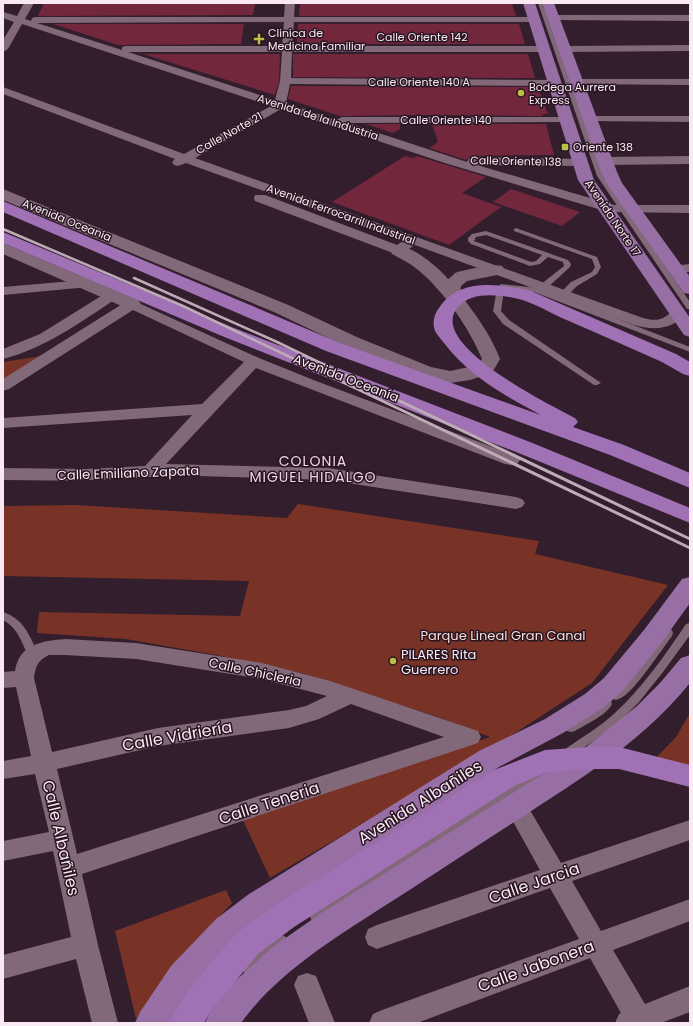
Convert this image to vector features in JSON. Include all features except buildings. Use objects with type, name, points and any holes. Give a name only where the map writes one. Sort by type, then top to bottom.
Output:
[{"type":"highway","points":[[24,203],[45,224]]},
{"type":"highway","name":"Avenida Oceanía","points":[[3,206],[333,347],[618,450],[690,481]]},
{"type":"highway","name":"Avenida Oceanía","points":[[3,237],[519,454],[690,516]]},
{"type":"highway","points":[[618,450],[506,388],[475,366],[444,330],[442,321],[444,313],[450,304],[458,296],[474,292],[491,290],[511,291],[543,301],[669,358],[690,370]]},
{"type":"highway","points":[[132,304],[144,302],[195,322],[228,332]]},
{"type":"highway","points":[[186,1023],[200,1000],[247,944],[283,917],[332,884],[504,778],[545,761],[619,758],[690,776]]},
{"type":"main road","name":"Avenida Norte 17","points":[[529,3],[586,180],[683,268],[690,289]]},
{"type":"main road","name":"Avenida Norte 17","points":[[548,3],[604,161],[615,184],[619,209],[686,314],[690,330]]},
{"type":"main road","name":"Avenida Oceanía","points":[[3,194],[280,308],[352,342],[426,371],[450,377],[470,374],[485,369],[491,359],[486,344],[469,318],[437,277],[423,265],[398,250]]},
{"type":"main road","name":"Avenida Oceanía","points":[[3,248],[132,304]]},
{"type":"main road","points":[[451,294],[453,284],[461,277],[473,273],[496,270]]},
{"type":"main road","name":"Avenida Albañiles","points":[[151,1023],[182,977],[227,929],[260,904],[489,759],[554,726],[594,701],[643,657],[653,636],[690,585]]},
{"type":"main road","points":[[221,1023],[234,1003],[290,952],[596,755],[649,711],[679,668]]},
{"type":"street","points":[[3,49],[29,3]]},
{"type":"street","points":[[280,105],[285,82],[290,3]]},
{"type":"street","name":"Avenida de la Industria","points":[[3,15],[110,48],[452,161],[619,209],[690,209]]},
{"type":"street","points":[[554,18],[690,18]]},
{"type":"street","points":[[19,20],[534,19]]},
{"type":"street","name":"Calle Oriente 142","points":[[110,48],[543,49]]},
{"type":"street","points":[[565,49],[690,48]]},
{"type":"street","name":"Calle Oriente 140 A","points":[[285,82],[554,82]]},
{"type":"street","points":[[577,82],[690,82]]},
{"type":"street","name":"Avenida Ferrocarril Industrial","points":[[3,90],[184,158],[645,324],[664,323],[686,314]]},
{"type":"street","name":"Avenida Ferrocarril Industrial","points":[[3,101],[398,250]]},
{"type":"street","name":"Calle Norte 21","points":[[172,165],[280,105]]},
{"type":"street","name":"Calle Oriente 140","points":[[326,120],[566,119]]},
{"type":"street","points":[[590,119],[690,119]]},
{"type":"street","points":[[604,161],[690,160]]},
{"type":"street","name":"Calle Oriente 138","points":[[452,161],[580,162]]},
{"type":"street","points":[[398,250],[414,240]]},
{"type":"street","points":[[3,291],[84,284]]},
{"type":"street","points":[[3,354],[16,351],[37,342],[111,296]]},
{"type":"street","points":[[3,386],[132,304]]},
{"type":"street","name":"Avenida Oceanía","points":[[132,304],[254,361],[310,384],[519,454]]},
{"type":"street","points":[[150,472],[207,409],[254,361]]},
{"type":"street","points":[[3,423],[207,409]]},
{"type":"street","name":"Calle Emiliano Zapata","points":[[3,474],[61,475],[150,472],[168,469],[298,472],[516,503]]},
{"type":"street","name":"Calle Chicleria","points":[[33,654],[47,648],[65,647],[136,651],[248,668],[330,689],[470,737]]},
{"type":"street","name":"Calle Albañiles","points":[[33,654],[14,679],[44,763],[85,945],[105,1023]]},
{"type":"street","name":"Calle Vidriería","points":[[3,770],[44,763],[158,737],[289,719],[311,713],[349,696]]},
{"type":"street","name":"Calle Teneria","points":[[68,868],[470,737]]},
{"type":"street","points":[[516,807],[596,944],[633,1021],[690,999]]},
{"type":"street","name":"Calle Jarcia","points":[[378,937],[690,830]]},
{"type":"street","points":[[3,852],[62,839]]},
{"type":"street","name":"Calle Jabonera","points":[[382,1023],[690,910]]},
{"type":"street","points":[[3,967],[85,945]]},
{"type":"street","points":[[307,985],[322,1023]]},
{"type":"lane","points":[[532,3],[588,171],[597,187],[619,209]]},
{"type":"lane","points":[[540,3],[597,169],[619,209]]},
{"type":"lane","points":[[516,230],[595,258],[598,267],[595,273],[574,284],[563,295]]},
{"type":"lane","points":[[542,287],[568,267],[566,261],[547,254],[486,233],[474,235],[471,238],[473,243],[530,264],[538,263],[547,254]]},
{"type":"lane","points":[[522,280],[505,285],[501,289],[497,311],[506,322],[597,383]]},
{"type":"lane","points":[[501,289],[518,288],[535,290],[690,350]]},
{"type":"lane","points":[[3,616],[16,622],[21,628],[33,654]]},
{"type":"lane","points":[[309,922],[381,872],[504,797],[603,729],[679,668],[690,627]]},
{"type":"lane","points":[[163,1023],[181,995],[217,951],[242,927],[272,904],[473,779],[593,715],[629,685],[643,657],[672,628]]},
{"type":"lane","points":[[242,976],[270,949],[289,936]]},
{"type":"green space","points":[[41,356],[3,381],[3,362]]},
{"type":"green space","name":"Parque Lineal Gran Canal","points":[[298,504],[539,541],[535,554],[668,585],[592,683],[501,742],[270,878],[243,820],[490,737],[435,716],[301,673],[216,655],[126,639],[37,633],[39,612],[240,616],[249,581],[3,576],[3,506],[77,505],[287,518]]},
{"type":"green space","points":[[690,713],[690,773],[653,761],[676,737]]},
{"type":"green space","points":[[226,890],[232,903],[163,978],[136,1019],[115,931]]},
{"type":"railway","points":[[3,229],[183,306],[351,386]]},
{"type":"railway","points":[[134,278],[277,342],[368,386]]},
{"type":"railway","points":[[349,385],[690,548]]},
{"type":"railway","points":[[366,385],[690,539]]},
{"type":"place","name":"Clinica de Medicina Familiar","points":[[259,39]]},
{"type":"place","name":"Bodega Aurrera Express","points":[[521,93]]},
{"type":"place","name":"Oriente 138","points":[[565,147]]},
{"type":"place","name":"PILARES Rita Guerrero","points":[[393,661]]},
{"type":"district","name":"COLONIA MIGUEL HIDALGO","points":[[313,470]]}]
